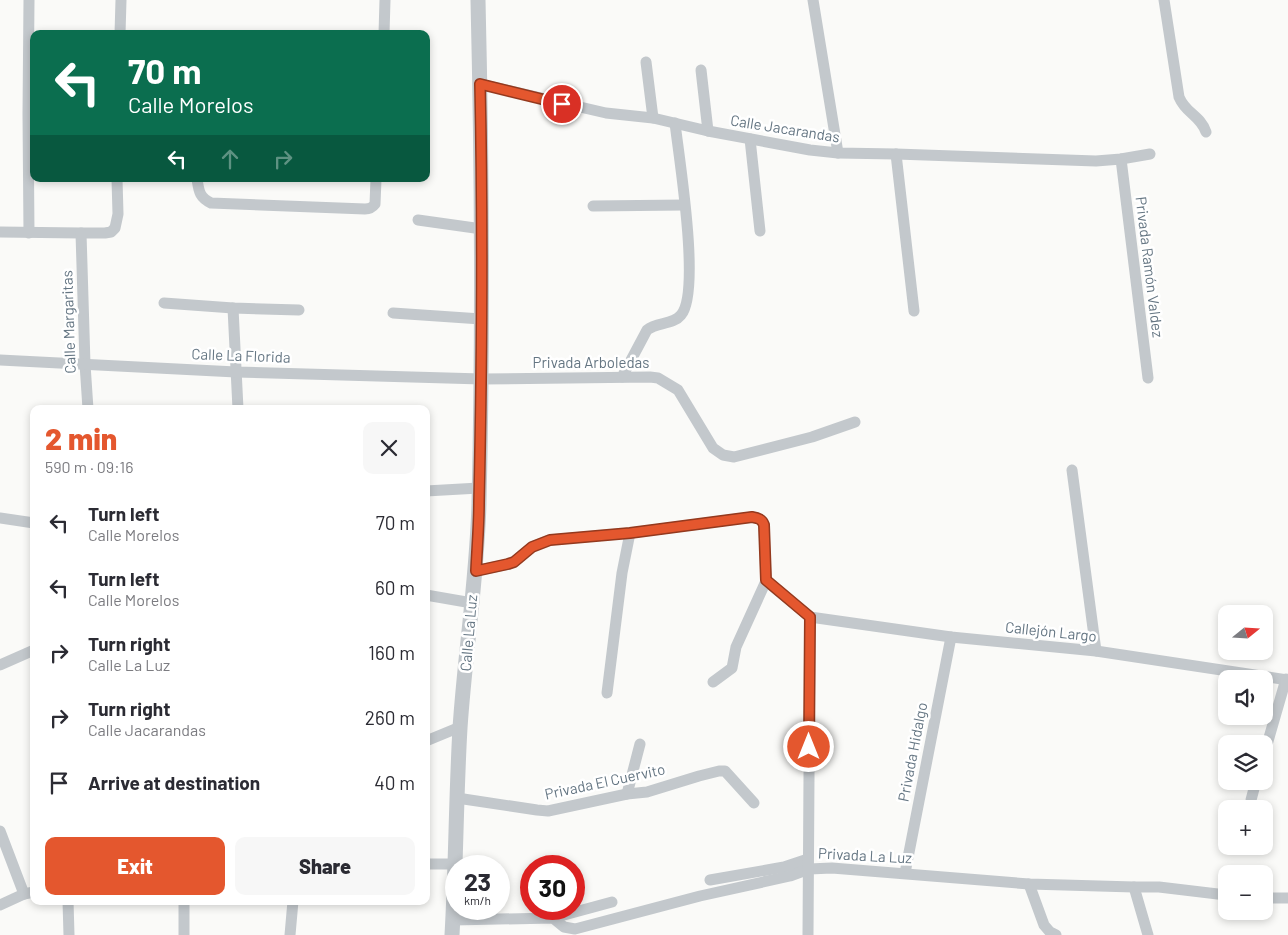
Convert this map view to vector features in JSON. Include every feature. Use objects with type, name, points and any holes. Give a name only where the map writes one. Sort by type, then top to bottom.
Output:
[{"type":"street","points":[[29,0],[30,57]]},
{"type":"street","points":[[120,30],[121,0]]},
{"type":"street","points":[[384,30],[385,0]]},
{"type":"street","name":"Calle La Luz","points":[[455,855],[460,727],[476,571],[479,503],[482,379],[482,229],[478,0]]},
{"type":"street","points":[[813,0],[838,153]]},
{"type":"street","points":[[1164,0],[1179,97],[1185,108],[1202,122],[1206,132]]},
{"type":"street","points":[[646,62],[653,118]]},
{"type":"street","points":[[701,70],[708,131]]},
{"type":"street","name":"Calle Jacarandas","points":[[480,84],[606,113],[653,118],[708,131],[802,149],[838,153],[1096,161],[1150,154]]},
{"type":"street","points":[[622,377],[647,330],[652,326],[678,319],[686,306],[690,258],[675,123]]},
{"type":"street","points":[[750,139],[760,231]]},
{"type":"street","points":[[896,154],[914,311]]},
{"type":"street","name":"Privada Ramón Valdez","points":[[1121,159],[1148,378]]},
{"type":"street","points":[[29,233],[30,182]]},
{"type":"street","points":[[0,232],[112,232],[115,228],[118,214],[117,182]]},
{"type":"street","points":[[198,182],[202,196],[211,203],[365,209],[373,207],[376,199],[376,182]]},
{"type":"street","points":[[593,206],[684,205]]},
{"type":"street","points":[[418,220],[482,229]]},
{"type":"street","name":"Calle Margaritas","points":[[81,233],[88,405]]},
{"type":"street","points":[[164,303],[299,310]]},
{"type":"street","points":[[233,308],[238,405]]},
{"type":"street","points":[[393,313],[481,319]]},
{"type":"street","name":"Calle La Florida","points":[[0,360],[236,372],[482,379]]},
{"type":"street","name":"Privada Arboledas","points":[[482,379],[658,378],[678,390],[713,448],[723,455],[734,457],[812,437],[855,422]]},
{"type":"street","points":[[1072,470],[1096,651]]},
{"type":"street","points":[[430,491],[479,488]]},
{"type":"street","points":[[476,571],[514,562],[532,547],[550,540],[630,533],[757,517],[763,521],[764,525],[766,580],[736,647],[732,668],[713,682]]},
{"type":"street","points":[[0,518],[30,522]]},
{"type":"street","points":[[607,693],[622,574],[630,533]]},
{"type":"street","points":[[766,580],[810,617],[808,935]]},
{"type":"street","points":[[430,596],[472,603]]},
{"type":"street","name":"Callejón Largo","points":[[810,617],[950,637],[1096,651],[1287,679]]},
{"type":"street","name":"Privada Hidalgo","points":[[905,873],[950,637]]},
{"type":"street","points":[[0,665],[30,652]]},
{"type":"street","points":[[1270,735],[1287,679]]},
{"type":"street","points":[[430,738],[460,727]]},
{"type":"street","points":[[627,794],[640,744]]},
{"type":"street","name":"Privada El Cuervito","points":[[457,798],[548,810],[627,794],[647,792],[699,776],[726,771],[754,803]]},
{"type":"street","points":[[1251,800],[1254,790]]},
{"type":"street","points":[[0,831],[29,893],[0,906]]},
{"type":"street","points":[[430,864],[445,864]]},
{"type":"street","points":[[710,880],[808,864]]},
{"type":"street","name":"Privada La Luz","points":[[555,920],[564,927],[575,928],[700,896],[790,876],[808,864],[832,868],[1028,884],[1159,887],[1218,894]]},
{"type":"street","points":[[1028,884],[1044,925],[1050,932],[1056,935]]},
{"type":"street","points":[[1134,887],[1148,935]]},
{"type":"street","points":[[1273,898],[1288,898]]},
{"type":"street","points":[[585,909],[612,902]]},
{"type":"street","points":[[68,905],[69,935]]},
{"type":"street","points":[[184,905],[184,935]]},
{"type":"street","points":[[290,935],[293,905]]},
{"type":"street","name":"Calle La Luz","points":[[452,935],[453,920]]},
{"type":"route","points":[[562,104],[480,84],[482,154],[482,379],[476,571],[514,562],[532,547],[550,540],[630,533],[752,517],[760,518],[764,525],[766,580],[810,617],[809,747]]}]
